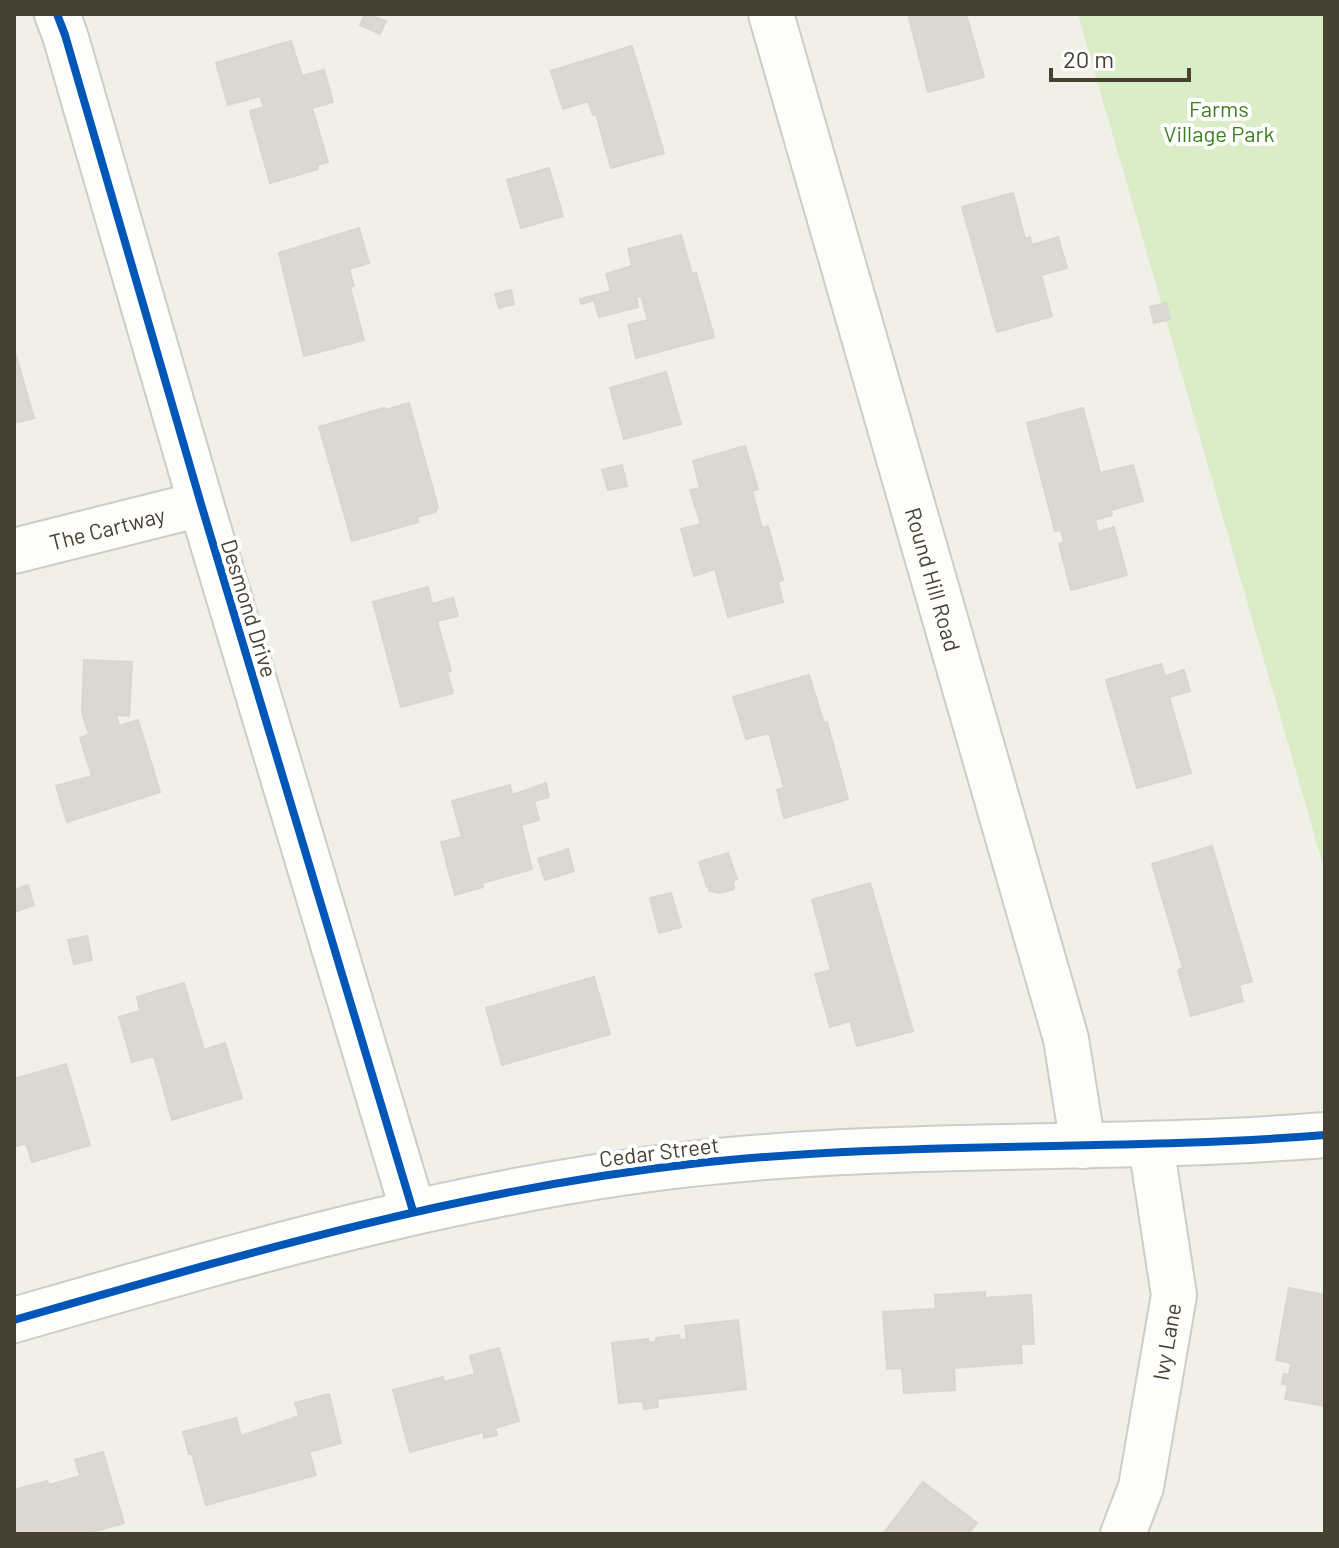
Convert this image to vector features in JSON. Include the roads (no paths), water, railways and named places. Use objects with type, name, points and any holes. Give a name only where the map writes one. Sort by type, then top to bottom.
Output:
[{"type":"street","name":"Desmond Drive","points":[[57,14],[413,1211]]},
{"type":"street","name":"Round Hill Road","points":[[771,14],[1066,1039],[1083,1146]]},
{"type":"street","name":"The Cartway","points":[[14,551],[201,504]]},
{"type":"street","name":"Cedar Street","points":[[14,1320],[321,1234],[413,1211],[566,1181],[725,1160],[859,1150],[1151,1145],[1325,1135]]},
{"type":"street","name":"Ivy Lane","points":[[1123,1534],[1141,1487],[1174,1295],[1151,1145]]},
{"type":"park label","name":"Farms Village Park","points":[[1219,120]]}]
